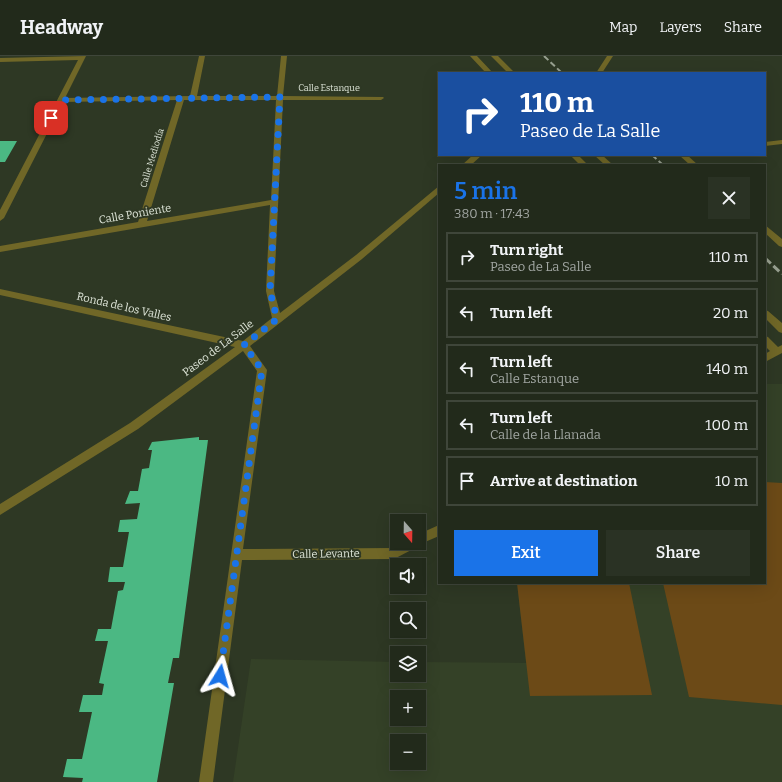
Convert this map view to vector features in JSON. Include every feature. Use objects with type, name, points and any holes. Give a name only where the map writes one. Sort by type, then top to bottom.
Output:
[{"type":"street","points":[[193,98],[202,56]]},
{"type":"street","points":[[277,319],[270,291],[280,97],[284,56]]},
{"type":"street","points":[[473,56],[489,72]]},
{"type":"street","points":[[494,56],[511,72]]},
{"type":"street","points":[[600,72],[610,56]]},
{"type":"street","points":[[0,60],[82,57],[0,218]]},
{"type":"street","name":"Calle Estanque","points":[[61,100],[280,97],[381,98]]},
{"type":"street","name":"Calle Mediodía","points":[[142,224],[181,98]]},
{"type":"street","points":[[766,144],[782,142]]},
{"type":"street","points":[[467,164],[477,156]]},
{"type":"street","points":[[575,156],[583,164]]},
{"type":"street","points":[[599,156],[608,164]]},
{"type":"street","points":[[684,156],[693,164]]},
{"type":"street","name":"Paseo de La Salle","points":[[0,510],[134,426],[244,345],[359,257],[438,190]]},
{"type":"street","name":"Calle Poniente","points":[[0,249],[274,202]]},
{"type":"street","points":[[766,229],[782,244]]},
{"type":"street","name":"Ronda de los Valles","points":[[0,292],[244,345]]},
{"type":"street","points":[[766,314],[782,329]]},
{"type":"street","points":[[766,341],[780,350],[766,357]]},
{"type":"street","points":[[206,782],[262,370],[244,345]]},
{"type":"street","points":[[426,536],[438,530]]},
{"type":"street","name":"Calle Levante","points":[[237,555],[394,553],[400,550]]},
{"type":"shaded area","points":[[766,384],[782,384],[782,782],[233,782],[251,659],[390,662],[390,682],[426,682],[426,662],[526,663],[517,584],[766,584]]},
{"type":"shaded area","points":[[766,482],[782,483],[782,705],[689,697],[663,584],[766,584]]},
{"type":"shaded area","points":[[517,584],[629,584],[652,695],[530,696]]},
{"type":"building","points":[[0,141],[17,141],[5,162],[0,162]]},
{"type":"building","points":[[199,437],[199,440],[208,440],[179,658],[173,658],[168,683],[174,683],[157,782],[82,782],[83,778],[63,777],[67,759],[82,759],[92,712],[79,712],[83,695],[102,695],[104,684],[99,683],[108,641],[95,641],[98,629],[111,629],[118,591],[123,590],[125,582],[108,582],[110,567],[123,567],[129,532],[118,532],[120,520],[137,519],[140,503],[125,504],[130,491],[138,491],[142,469],[149,468],[152,450],[148,450],[152,442]]},
{"type":"railway","points":[[544,56],[561,72]]},
{"type":"railway","points":[[653,156],[662,164]]},
{"type":"railway","points":[[766,259],[782,274]]},
{"type":"route","points":[[51,118],[61,100],[280,97],[270,291],[277,319],[244,345],[262,370],[220,676]]}]
